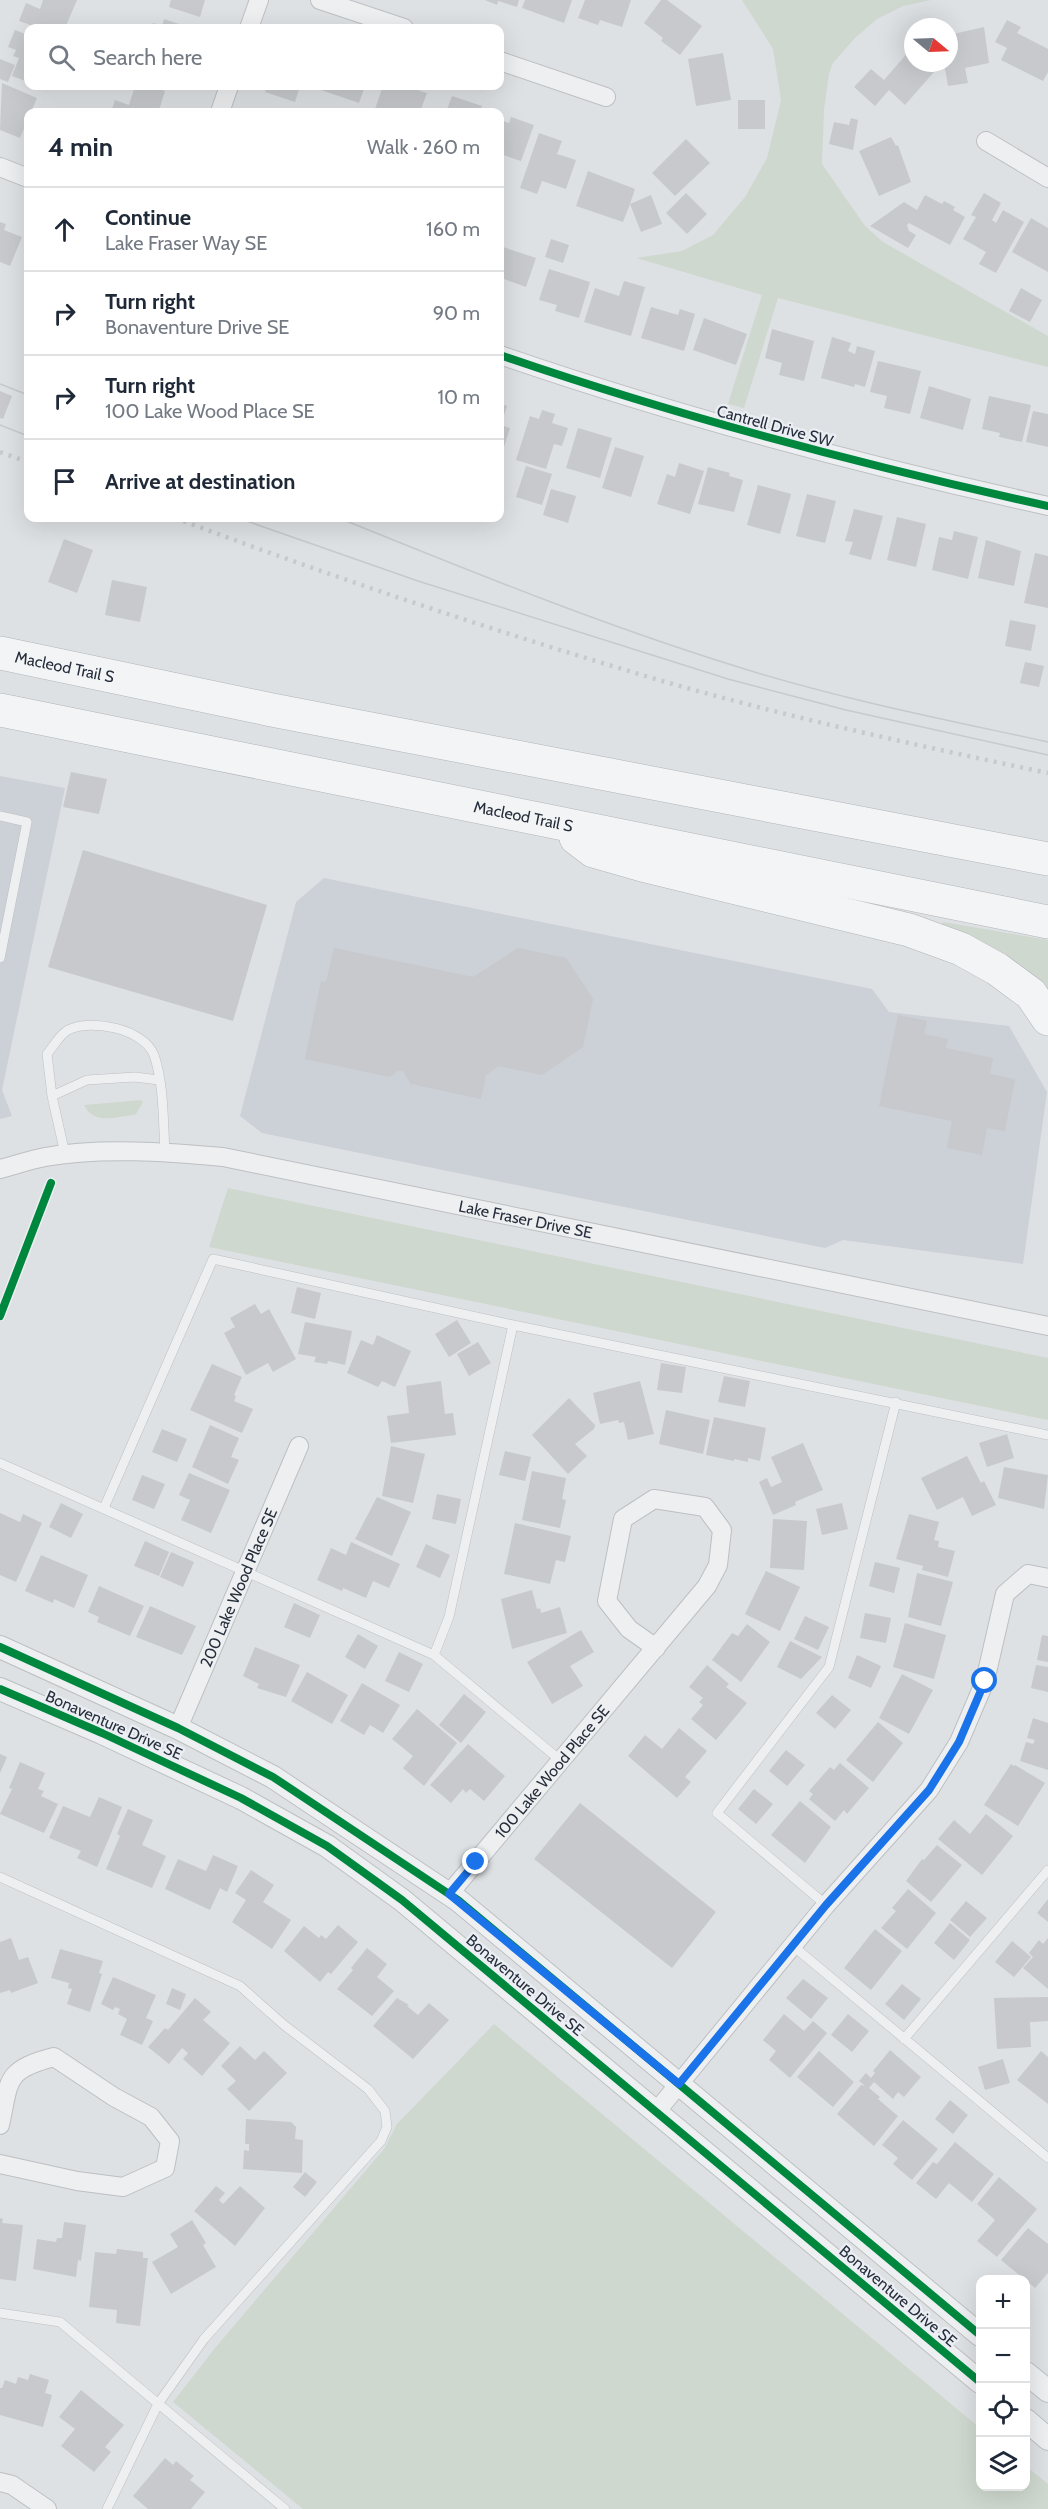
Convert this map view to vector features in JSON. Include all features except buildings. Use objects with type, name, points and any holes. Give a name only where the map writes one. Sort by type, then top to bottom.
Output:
[{"type":"highway","name":"Macleod Trail S","points":[[0,653],[272,710],[1048,859]]},
{"type":"highway","name":"Macleod Trail S","points":[[0,710],[1048,922]]},
{"type":"highway","points":[[553,821],[593,850],[653,868],[909,930],[961,949],[997,969],[1031,994],[1048,1018]]},
{"type":"street","points":[[250,24],[259,0]]},
{"type":"street","points":[[320,0],[392,24]]},
{"type":"street","points":[[504,62],[606,98]]},
{"type":"street","points":[[221,108],[228,90]]},
{"type":"street","points":[[986,141],[1048,177]]},
{"type":"street","points":[[0,166],[24,176]]},
{"type":"street","name":"Cantrell Drive SW","points":[[504,356],[718,425],[907,475],[1048,506]]},
{"type":"street","name":"Lake Fraser Drive SE","points":[[0,1168],[65,1154],[165,1151],[223,1157],[1048,1326]]},
{"type":"street","name":"200 Lake Wood Place SE","points":[[178,1728],[299,1446]]},
{"type":"street","name":"100 Lake Wood Place SE","points":[[449,1894],[560,1760],[656,1648],[707,1586],[718,1565],[722,1530],[705,1507],[654,1499],[623,1519],[607,1601],[629,1629],[656,1648]]},
{"type":"street","points":[[656,2112],[826,1905],[929,1790],[959,1742],[985,1681],[1005,1594],[1028,1574],[1048,1578]]},
{"type":"street","name":"Bonaventure Drive SE","points":[[0,1647],[178,1728],[273,1777],[449,1894],[976,2331]]},
{"type":"street","name":"Bonaventure Drive SE","points":[[0,1689],[102,1733],[241,1798],[327,1846],[402,1900],[976,2378]]},
{"type":"street","points":[[0,2126],[9,2081],[28,2064],[54,2057],[114,2097],[151,2117],[171,2141],[165,2168],[123,2187],[77,2181],[0,2164]]},
{"type":"street","points":[[1030,2376],[1048,2391]]},
{"type":"street","points":[[1030,2423],[1048,2439]]},
{"type":"street","points":[[0,2482],[12,2485],[47,2509]]},
{"type":"lane","points":[[0,816],[27,822],[0,958]]},
{"type":"lane","points":[[65,1154],[52,1096],[47,1054],[66,1030],[81,1026],[109,1026],[138,1036],[153,1053],[159,1080],[165,1151]]},
{"type":"lane","points":[[52,1096],[87,1080],[135,1077],[159,1080]]},
{"type":"lane","points":[[104,1508],[213,1260],[513,1325],[1048,1435]]},
{"type":"lane","points":[[434,1655],[449,1617],[513,1325]]},
{"type":"lane","points":[[826,1905],[717,1813],[829,1667],[896,1402]]},
{"type":"lane","points":[[0,1463],[434,1655],[560,1760]]},
{"type":"lane","points":[[904,2039],[1048,1870]]},
{"type":"lane","points":[[0,1877],[240,1986],[284,2025],[368,2089],[385,2111],[387,2127],[381,2141],[204,2340],[158,2404],[107,2509]]},
{"type":"lane","points":[[793,1946],[1048,2158]]},
{"type":"lane","points":[[0,2313],[60,2322],[285,2509]]},
{"type":"shaded area","points":[[742,0],[931,0],[903,6],[877,19],[855,38],[833,63],[829,74],[824,110],[822,164],[865,226],[883,242],[1048,336],[1048,367],[778,298],[744,408],[728,404],[762,295],[636,258],[682,251],[713,235],[745,197],[767,158],[781,100],[773,49]]},
{"type":"shaded area","points":[[0,776],[65,788],[2,1090],[12,1116],[0,1119]]},
{"type":"shaded area","points":[[324,878],[872,989],[889,1012],[1009,1026],[1047,1092],[1023,1264],[843,1240],[825,1248],[262,1133],[240,1116],[296,902]]},
{"type":"shaded area","points":[[943,922],[1048,940],[1048,1003],[940,932]]},
{"type":"shaded area","points":[[141,1100],[143,1102],[136,1114],[112,1118],[93,1115],[84,1105]]},
{"type":"shaded area","points":[[228,1188],[1048,1358],[1048,1420],[209,1247]]},
{"type":"shaded area","points":[[494,2024],[976,2425],[976,2491],[1030,2491],[1030,2469],[1048,2484],[1048,2509],[303,2509],[173,2402],[215,2348],[384,2149],[397,2124]]},
{"type":"tram line","points":[[0,384],[24,393]]},
{"type":"tram line","points":[[0,425],[24,434]]},
{"type":"tram line","points":[[249,522],[418,581],[728,679],[846,710],[1048,755]]},
{"type":"tram line","points":[[349,522],[548,601],[761,674],[904,711],[1048,742]]},
{"type":"railway","points":[[0,452],[24,461]]},
{"type":"railway","points":[[186,522],[412,602],[652,678],[899,741],[1048,773]]},
{"type":"cycle path","points":[[504,356],[635,399],[840,457],[1048,506]]},
{"type":"cycle path","points":[[0,1316],[51,1183]]},
{"type":"cycle path","points":[[0,1647],[178,1728],[273,1777],[458,1900],[976,2332]]},
{"type":"cycle path","points":[[0,1689],[102,1733],[241,1798],[327,1846],[402,1900],[976,2379]]},
{"type":"route","points":[[476,1862],[449,1894],[679,2084],[826,1905],[929,1790],[959,1742],[985,1681]]}]
